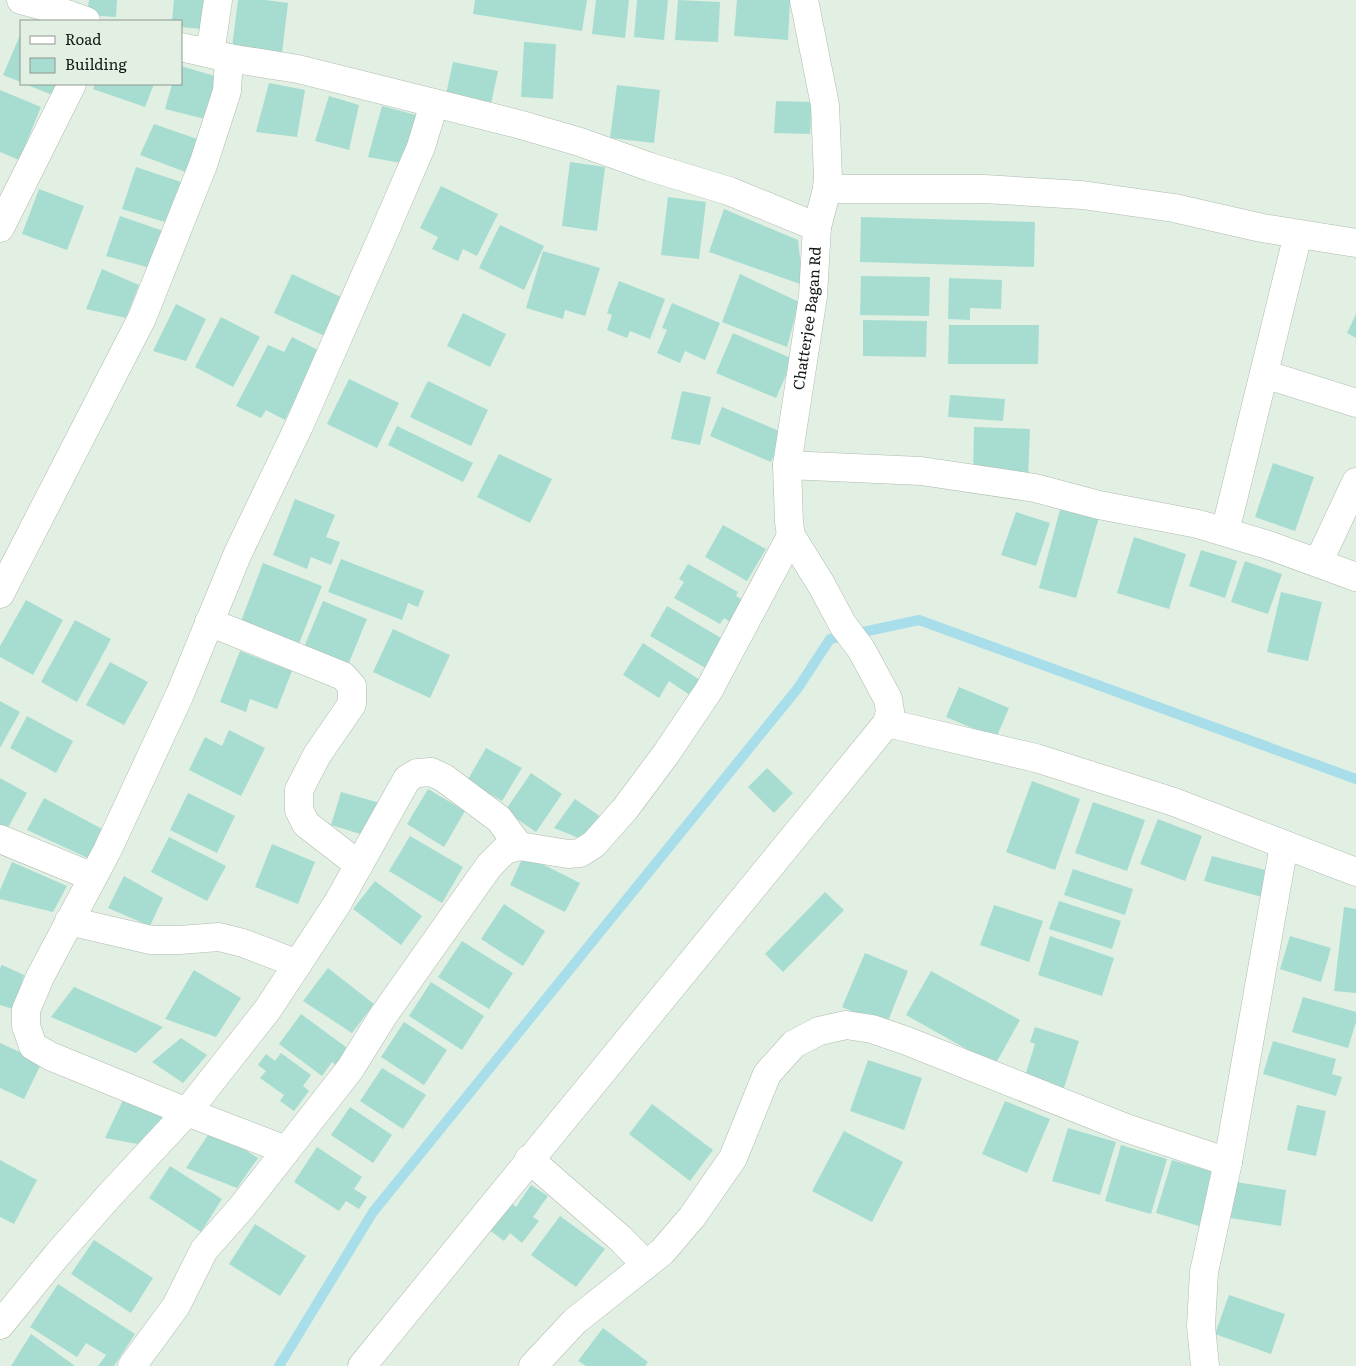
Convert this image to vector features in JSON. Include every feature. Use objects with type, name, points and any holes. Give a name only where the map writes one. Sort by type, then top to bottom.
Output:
[{"type":"street","points":[[21,0],[47,6],[83,20]]},
{"type":"street","points":[[192,49],[212,41],[218,0]]},
{"type":"street","name":"Chatterjee Bagan Rd","points":[[804,0],[825,105],[828,189],[817,227],[814,296],[787,465],[791,536],[821,584],[843,625],[861,649],[888,699],[890,710],[887,723]]},
{"type":"street","points":[[192,49],[229,58],[298,69],[518,124],[580,142],[650,167],[729,191],[817,227]]},
{"type":"street","points":[[0,594],[142,318],[203,165],[227,91],[229,58]]},
{"type":"street","points":[[0,228],[72,85]]},
{"type":"street","points":[[286,1150],[50,1056],[33,1046],[26,1026],[26,1010],[40,977],[93,877],[180,694],[238,553],[299,426],[421,147],[434,104]]},
{"type":"street","points":[[828,189],[984,189],[1082,195],[1174,208],[1262,228],[1356,243]]},
{"type":"street","points":[[1225,532],[1298,234]]},
{"type":"street","points":[[1264,374],[1356,403]]},
{"type":"street","points":[[787,465],[922,471],[1035,488],[1099,505],[1198,524],[1268,545],[1356,577]]},
{"type":"street","points":[[1318,563],[1356,482]]},
{"type":"street","points":[[132,1366],[176,1306],[204,1250],[242,1206],[350,1069],[384,1016],[489,866],[505,850],[519,846],[568,854],[580,853],[594,844],[625,809],[666,754],[709,690],[791,536]]},
{"type":"street","points":[[210,622],[344,676],[352,686],[352,704],[318,755],[299,790],[299,810],[306,824],[359,865]]},
{"type":"street","points":[[362,1366],[887,723],[1036,758],[1174,802],[1356,872]]},
{"type":"street","points":[[0,1325],[57,1255],[187,1112],[268,1009],[337,904],[407,780],[417,773],[431,772],[444,778],[499,819],[519,846]]},
{"type":"street","points":[[0,839],[93,877]]},
{"type":"street","points":[[1205,1366],[1201,1326],[1204,1272],[1228,1162],[1284,845]]},
{"type":"street","points":[[69,921],[151,940],[219,937],[243,943],[298,964]]},
{"type":"street","points":[[533,1366],[574,1322],[662,1252],[692,1217],[733,1158],[767,1074],[794,1044],[819,1031],[846,1025],[872,1029],[907,1041],[1126,1128],[1228,1162]]},
{"type":"street","points":[[529,1160],[621,1239],[646,1265]]},
{"type":"building","points":[[89,0],[117,0],[116,17],[87,15]]},
{"type":"building","points":[[174,0],[215,0],[212,30],[182,27],[182,20],[172,20]]},
{"type":"building","points":[[238,0],[265,0],[288,3],[282,53],[232,47]]},
{"type":"building","points":[[475,0],[587,0],[582,31],[473,14]]},
{"type":"building","points":[[596,0],[629,0],[625,38],[592,34]]},
{"type":"building","points":[[637,0],[668,0],[664,40],[634,37]]},
{"type":"building","points":[[678,0],[720,2],[718,42],[675,40]]},
{"type":"building","points":[[737,0],[790,0],[788,40],[734,36]]},
{"type":"building","points":[[20,35],[20,82],[3,75]]},
{"type":"building","points":[[524,42],[556,44],[553,99],[521,97]]},
{"type":"building","points":[[453,62],[498,71],[491,104],[446,94]]},
{"type":"building","points":[[182,66],[218,77],[209,120],[165,109],[172,85],[182,85]]},
{"type":"building","points":[[269,83],[305,90],[297,137],[256,132]]},
{"type":"building","points":[[28,85],[66,85],[60,98]]},
{"type":"building","points":[[95,85],[154,85],[145,107],[93,89]]},
{"type":"building","points":[[617,85],[660,90],[654,143],[610,138]]},
{"type":"building","points":[[0,90],[41,107],[19,160],[0,152]]},
{"type":"building","points":[[329,96],[359,105],[349,150],[315,141]]},
{"type":"building","points":[[776,101],[812,102],[810,134],[774,133]]},
{"type":"building","points":[[382,106],[416,115],[401,163],[368,157]]},
{"type":"building","points":[[154,124],[200,140],[191,174],[140,155]]},
{"type":"building","points":[[570,162],[605,167],[597,231],[562,226]]},
{"type":"building","points":[[136,167],[187,184],[168,223],[122,209]]},
{"type":"building","points":[[441,186],[498,214],[477,256],[463,249],[458,261],[432,249],[438,237],[420,228]]},
{"type":"building","points":[[39,189],[84,206],[67,250],[22,234]]},
{"type":"building","points":[[668,197],[706,202],[699,259],[661,255]]},
{"type":"building","points":[[724,209],[798,240],[803,285],[709,252]]},
{"type":"building","points":[[120,216],[172,234],[154,269],[106,256]]},
{"type":"building","points":[[861,217],[1035,222],[1034,267],[860,262]]},
{"type":"building","points":[[500,225],[544,246],[524,290],[479,268]]},
{"type":"building","points":[[543,251],[600,268],[585,316],[565,310],[563,319],[526,308]]},
{"type":"building","points":[[102,269],[139,285],[126,318],[86,309]]},
{"type":"building","points":[[292,274],[345,299],[327,337],[274,313]]},
{"type":"building","points":[[740,274],[799,302],[787,347],[722,322]]},
{"type":"building","points":[[861,276],[930,277],[929,316],[860,315]]},
{"type":"building","points":[[949,278],[1002,280],[1001,309],[970,308],[970,320],[948,319]]},
{"type":"building","points":[[619,281],[665,299],[650,339],[630,331],[627,338],[607,330],[612,315],[607,313]]},
{"type":"building","points":[[672,303],[720,323],[705,360],[685,351],[680,363],[657,353],[667,330],[662,328]]},
{"type":"building","points":[[176,304],[206,319],[186,361],[153,351]]},
{"type":"building","points":[[463,313],[506,334],[490,367],[447,346]]},
{"type":"building","points":[[1356,314],[1356,338],[1347,333]]},
{"type":"building","points":[[221,317],[260,337],[233,387],[195,367]]},
{"type":"building","points":[[863,320],[927,321],[926,357],[863,356]]},
{"type":"building","points":[[949,325],[1039,325],[1038,364],[948,364]]},
{"type":"building","points":[[733,333],[793,359],[776,398],[716,373]]},
{"type":"building","points":[[292,337],[320,351],[285,420],[266,410],[261,418],[236,406],[268,345],[284,352]]},
{"type":"building","points":[[349,379],[399,403],[377,448],[327,424]]},
{"type":"building","points":[[428,381],[488,410],[471,446],[410,417]]},
{"type":"building","points":[[682,391],[711,397],[700,445],[671,439]]},
{"type":"building","points":[[950,395],[1005,399],[1003,421],[948,417]]},
{"type":"building","points":[[722,407],[784,433],[771,462],[710,436]]},
{"type":"building","points":[[397,426],[473,463],[463,482],[388,445]]},
{"type":"building","points":[[974,427],[1030,429],[1028,478],[973,476]]},
{"type":"building","points":[[499,454],[552,479],[530,523],[477,497]]},
{"type":"building","points":[[1273,463],[1314,477],[1295,531],[1255,517]]},
{"type":"building","points":[[295,499],[335,515],[326,537],[340,542],[331,565],[311,557],[307,569],[273,555]]},
{"type":"building","points":[[1061,506],[1099,517],[1076,598],[1039,588]]},
{"type":"building","points":[[1016,512],[1050,523],[1036,566],[1001,555]]},
{"type":"building","points":[[723,525],[766,549],[747,581],[705,557]]},
{"type":"building","points":[[1134,537],[1186,554],[1169,609],[1117,593]]},
{"type":"building","points":[[1201,550],[1237,561],[1225,598],[1189,586]]},
{"type":"building","points":[[341,559],[424,591],[418,607],[408,603],[402,620],[328,592]]},
{"type":"building","points":[[1245,561],[1282,574],[1268,614],[1231,602]]},
{"type":"building","points":[[263,563],[322,586],[298,646],[240,624]]},
{"type":"building","points":[[688,564],[738,592],[736,596],[745,601],[732,623],[724,618],[720,624],[674,598],[684,582],[679,579]]},
{"type":"building","points":[[1281,592],[1322,602],[1308,661],[1267,652]]},
{"type":"building","points":[[26,600],[63,620],[33,675],[0,657],[0,646]]},
{"type":"building","points":[[323,601],[367,619],[348,665],[304,647]]},
{"type":"building","points":[[667,606],[726,641],[709,670],[650,636]]},
{"type":"building","points":[[75,620],[111,639],[77,702],[41,682]]},
{"type":"building","points":[[393,629],[450,655],[430,698],[373,672]]},
{"type":"building","points":[[643,643],[700,680],[690,695],[669,681],[659,698],[623,675]]},
{"type":"building","points":[[240,651],[292,671],[277,709],[250,699],[246,712],[220,702]]},
{"type":"building","points":[[110,662],[148,682],[124,725],[86,705]]},
{"type":"building","points":[[959,687],[1009,708],[996,738],[946,717]]},
{"type":"building","points":[[0,701],[20,712],[0,748]]},
{"type":"building","points":[[27,716],[73,741],[56,773],[10,748]]},
{"type":"building","points":[[229,730],[265,748],[241,796],[189,770],[205,737],[222,746]]},
{"type":"building","points":[[486,748],[522,768],[502,801],[467,781]]},
{"type":"building","points":[[767,768],[793,793],[774,813],[748,787]]},
{"type":"building","points":[[531,773],[562,794],[536,832],[505,811]]},
{"type":"building","points":[[0,778],[27,793],[5,833],[0,830]]},
{"type":"building","points":[[1032,781],[1080,799],[1055,870],[1006,852]]},
{"type":"building","points":[[428,789],[465,811],[444,847],[407,824]]},
{"type":"building","points":[[341,792],[380,803],[370,837],[331,825]]},
{"type":"building","points":[[188,793],[235,816],[217,853],[170,830]]},
{"type":"building","points":[[44,798],[104,830],[92,860],[27,830]]},
{"type":"building","points":[[575,799],[601,817],[586,841],[554,828]]},
{"type":"building","points":[[1093,802],[1145,820],[1127,871],[1075,853]]},
{"type":"building","points":[[1158,819],[1202,836],[1185,881],[1140,864]]},
{"type":"building","points":[[410,836],[463,867],[442,903],[389,871]]},
{"type":"building","points":[[169,837],[226,866],[207,901],[151,872]]},
{"type":"building","points":[[272,844],[315,862],[298,904],[255,887]]},
{"type":"building","points":[[524,855],[580,883],[565,912],[510,885]]},
{"type":"building","points":[[1212,856],[1269,871],[1262,897],[1204,881]]},
{"type":"building","points":[[12,862],[67,886],[53,912],[0,899],[0,890]]},
{"type":"building","points":[[1073,869],[1133,889],[1125,915],[1064,895]]},
{"type":"building","points":[[124,876],[163,898],[150,926],[108,908]]},
{"type":"building","points":[[375,881],[422,916],[401,945],[353,909]]},
{"type":"building","points":[[825,892],[844,910],[783,972],[765,954]]},
{"type":"building","points":[[1059,901],[1121,921],[1112,949],[1049,929]]},
{"type":"building","points":[[504,904],[545,931],[523,966],[481,939]]},
{"type":"building","points":[[994,905],[1043,921],[1029,962],[980,945]]},
{"type":"building","points":[[1344,907],[1356,909],[1356,993],[1334,991]]},
{"type":"building","points":[[1050,936],[1114,958],[1102,996],[1038,975]]},
{"type":"building","points":[[1290,936],[1331,948],[1321,982],[1280,969]]},
{"type":"building","points":[[462,941],[513,973],[489,1009],[438,977]]},
{"type":"building","points":[[865,953],[908,971],[886,1026],[842,1007]]},
{"type":"building","points":[[2,965],[24,975],[16,1010],[0,1005],[0,968]]},
{"type":"building","points":[[328,968],[374,1004],[352,1033],[303,1001]]},
{"type":"building","points":[[194,970],[241,998],[216,1037],[165,1019]]},
{"type":"building","points":[[931,971],[1020,1020],[995,1065],[906,1015]]},
{"type":"building","points":[[431,982],[484,1016],[462,1050],[409,1016]]},
{"type":"building","points":[[74,987],[163,1027],[136,1053],[51,1017]]},
{"type":"building","points":[[1303,997],[1356,1012],[1356,1022],[1348,1048],[1292,1032]]},
{"type":"building","points":[[301,1014],[350,1050],[337,1066],[332,1062],[322,1076],[279,1044]]},
{"type":"building","points":[[404,1022],[447,1050],[424,1085],[381,1057]]},
{"type":"building","points":[[1035,1027],[1079,1041],[1063,1091],[1024,1079],[1035,1044],[1030,1042]]},
{"type":"building","points":[[181,1038],[207,1055],[183,1083],[152,1062]]},
{"type":"building","points":[[1273,1041],[1336,1059],[1332,1074],[1342,1077],[1336,1096],[1263,1074]]},
{"type":"building","points":[[0,1043],[42,1062],[24,1099],[0,1088]]},
{"type":"building","points":[[281,1053],[311,1075],[303,1086],[309,1091],[294,1111],[280,1101],[284,1095],[260,1078],[266,1071],[258,1065],[266,1054],[275,1061]]},
{"type":"building","points":[[868,1060],[922,1078],[904,1130],[850,1111]]},
{"type":"building","points":[[382,1068],[426,1095],[403,1129],[360,1101]]},
{"type":"building","points":[[124,1098],[165,1119],[138,1144],[105,1138]]},
{"type":"building","points":[[1005,1101],[1050,1119],[1027,1173],[982,1154]]},
{"type":"building","points":[[652,1104],[713,1150],[690,1181],[629,1134]]},
{"type":"building","points":[[1297,1105],[1326,1111],[1316,1156],[1287,1150]]},
{"type":"building","points":[[350,1107],[392,1135],[373,1163],[331,1135]]},
{"type":"building","points":[[1068,1128],[1116,1142],[1100,1195],[1052,1181]]},
{"type":"building","points":[[212,1129],[258,1158],[237,1188],[186,1168]]},
{"type":"building","points":[[844,1131],[903,1162],[872,1222],[812,1191]]},
{"type":"building","points":[[1121,1145],[1167,1159],[1151,1214],[1105,1201]]},
{"type":"building","points":[[317,1147],[362,1177],[354,1189],[367,1197],[359,1209],[346,1201],[339,1211],[294,1182]]},
{"type":"building","points":[[0,1160],[37,1180],[14,1224],[0,1217]]},
{"type":"building","points":[[1172,1160],[1214,1172],[1199,1226],[1156,1213]]},
{"type":"building","points":[[170,1166],[222,1199],[201,1232],[149,1198]]},
{"type":"building","points":[[1236,1182],[1286,1190],[1281,1226],[1230,1218]]},
{"type":"building","points":[[531,1185],[548,1196],[533,1217],[539,1221],[522,1243],[510,1233],[504,1241],[488,1229],[509,1201],[516,1207]]},
{"type":"building","points":[[560,1216],[605,1249],[576,1287],[531,1255]]},
{"type":"building","points":[[255,1224],[306,1256],[280,1296],[229,1264]]},
{"type":"building","points":[[94,1240],[153,1278],[131,1313],[71,1274]]},
{"type":"building","points":[[58,1284],[135,1334],[114,1366],[98,1366],[106,1355],[86,1343],[77,1357],[30,1327]]},
{"type":"building","points":[[1229,1295],[1285,1314],[1271,1354],[1215,1334]]},
{"type":"building","points":[[603,1328],[648,1362],[645,1366],[586,1366],[578,1361]]},
{"type":"building","points":[[31,1334],[75,1366],[11,1366]]},
{"type":"waterway","points":[[279,1366],[373,1212],[798,688],[830,639],[919,620],[1356,779]]}]
